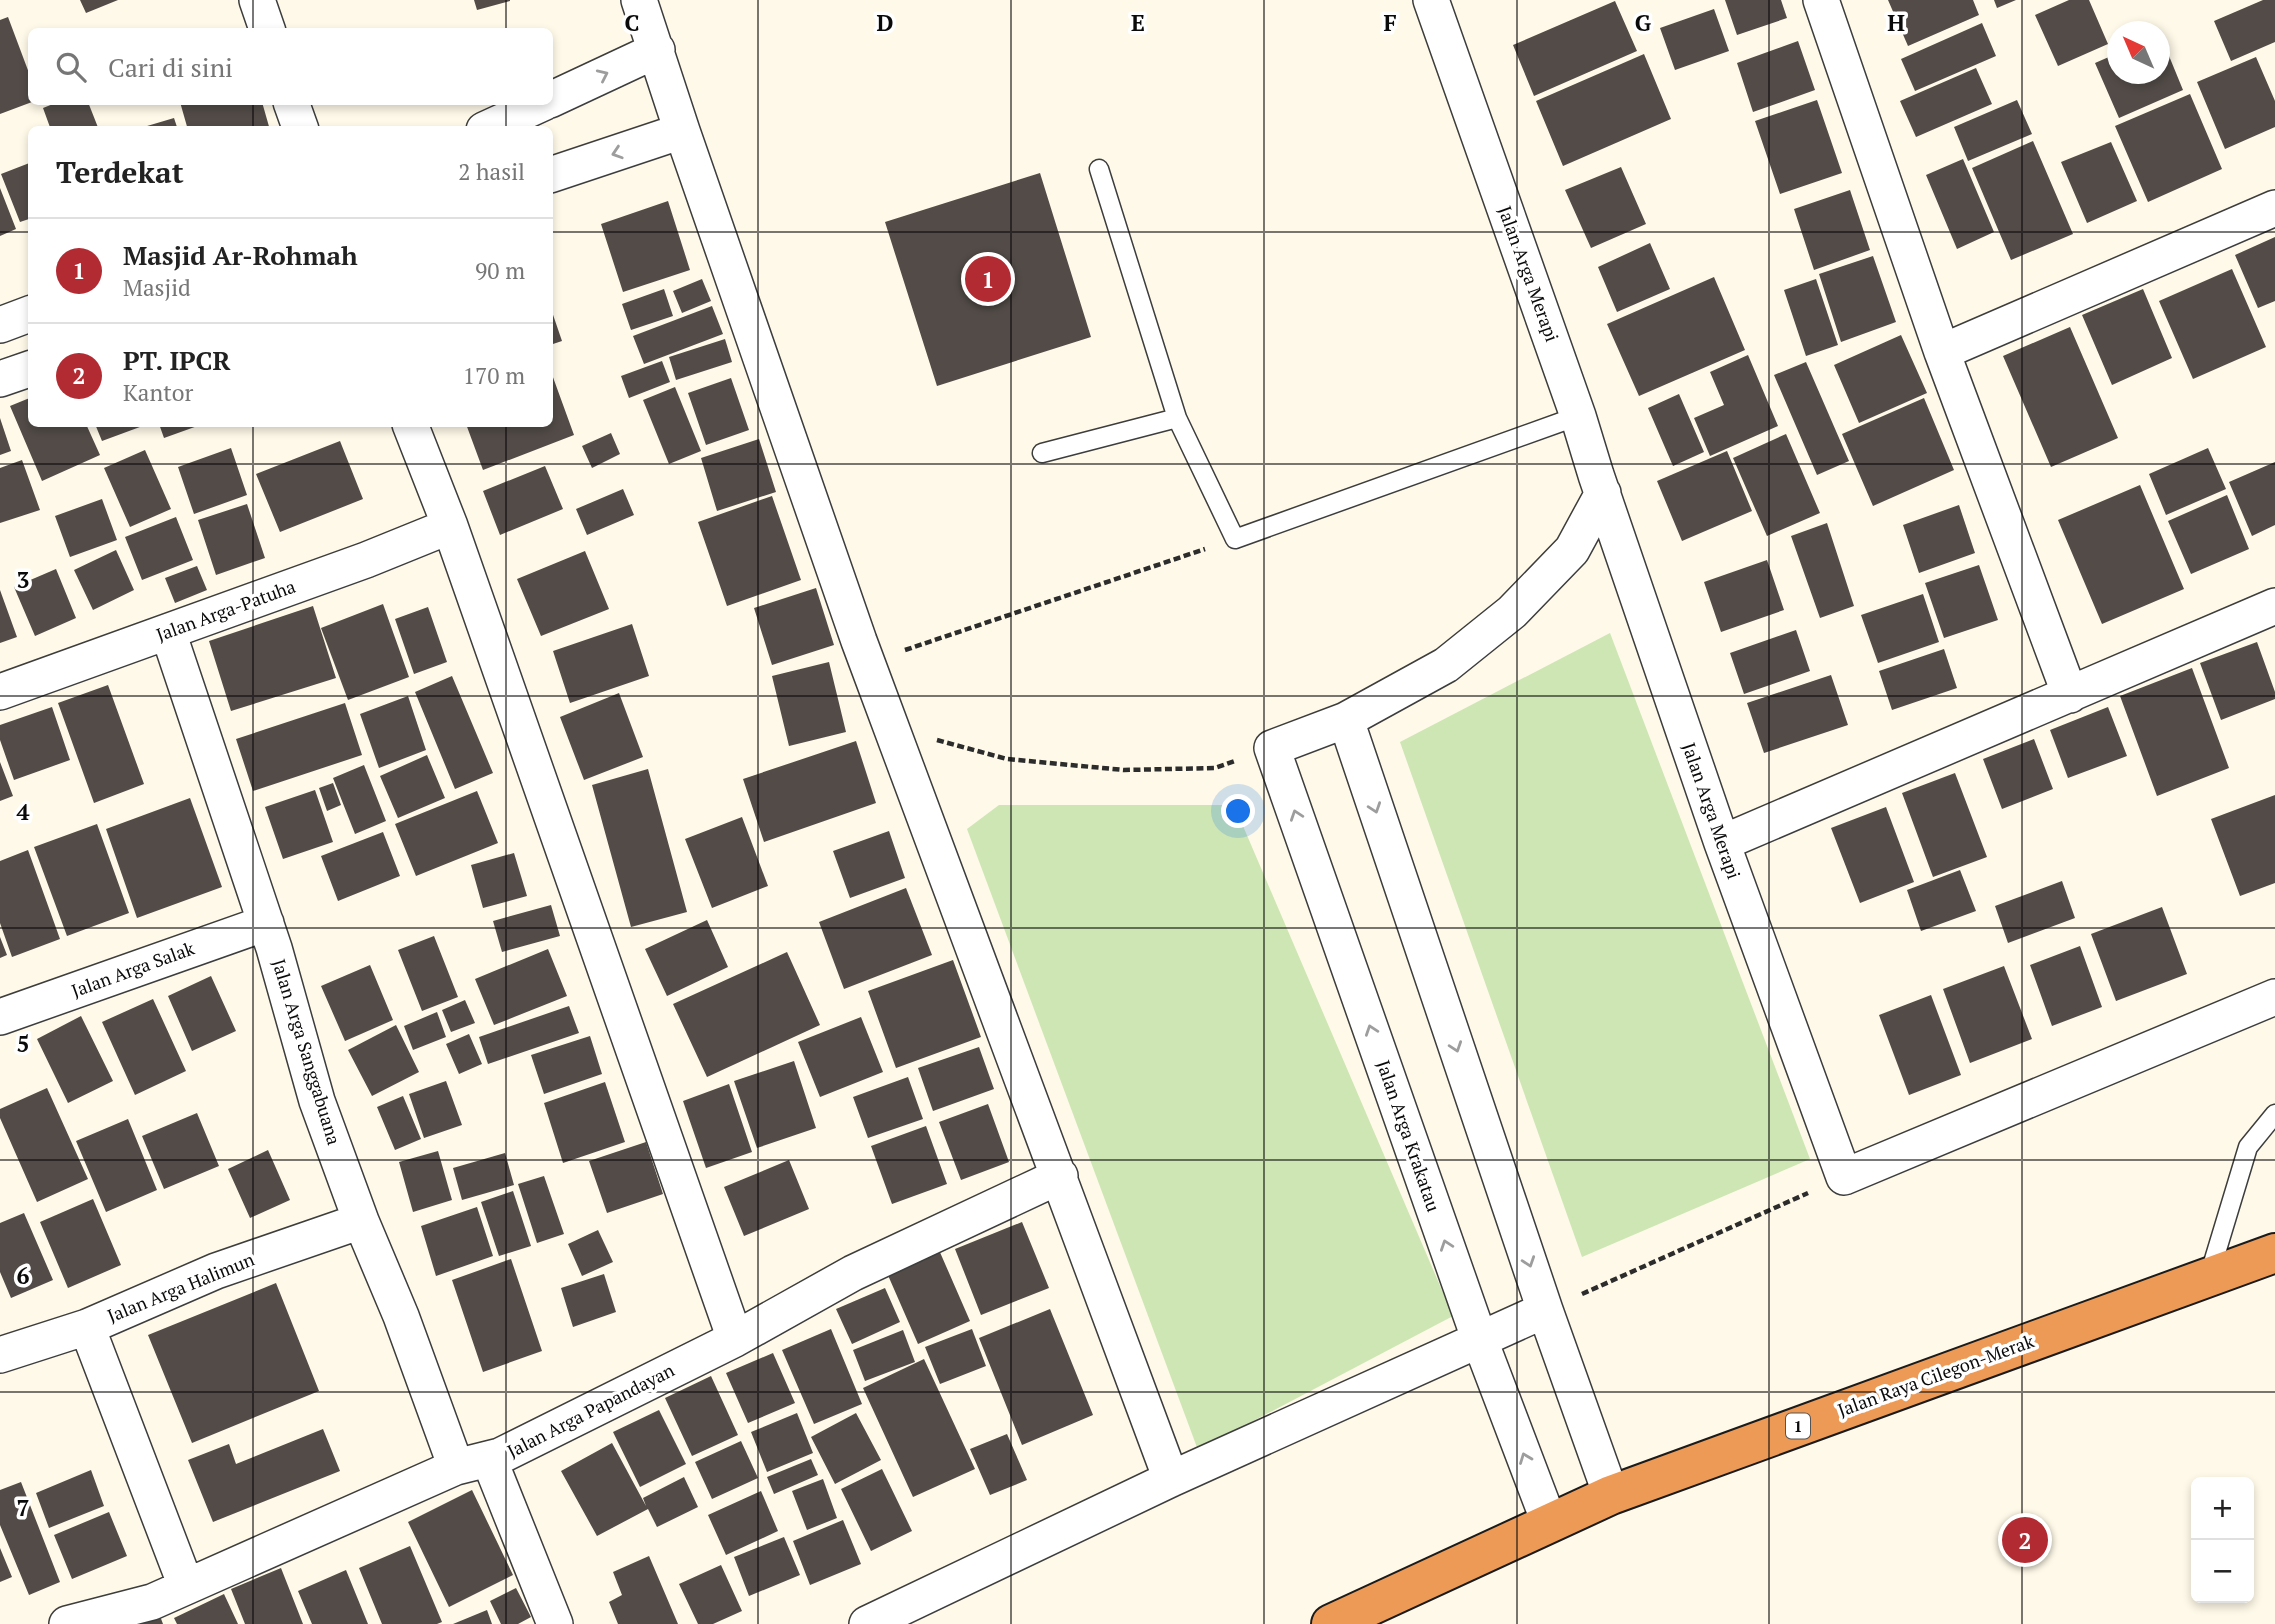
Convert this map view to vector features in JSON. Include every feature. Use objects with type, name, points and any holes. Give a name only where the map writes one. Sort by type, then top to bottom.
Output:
[{"type":"highway","name":"Jalan Raya Cilegon-Merak","points":[[1331,1624],[1611,1494],[2275,1253]]},
{"type":"street","points":[[257,0],[267,28]]},
{"type":"street","points":[[639,0],[867,663],[1171,1479]]},
{"type":"street","name":"Jalan Arga Merapi","points":[[1431,0],[1578,416],[1721,843],[1844,1177]]},
{"type":"street","points":[[1825,1],[1942,352],[2070,695]]},
{"type":"street","points":[[553,98],[657,50]]},
{"type":"street","points":[[292,105],[300,126]]},
{"type":"street","points":[[493,126],[538,105]]},
{"type":"street","points":[[553,174],[682,131]]},
{"type":"street","points":[[1942,352],[2275,208]]},
{"type":"street","points":[[0,325],[28,314]]},
{"type":"street","points":[[0,379],[28,369]]},
{"type":"street","points":[[411,427],[450,526],[735,1339]]},
{"type":"street","points":[[1272,748],[1346,720],[1446,665],[1512,612],[1572,550],[1603,494]]},
{"type":"street","name":"Jalan Arga-Patuha","points":[[0,692],[366,561],[450,526]]},
{"type":"street","points":[[1721,843],[2275,606]]},
{"type":"street","name":"Jalan Arga Sanggabuana","points":[[167,632],[266,923],[317,1101],[361,1221],[401,1316],[456,1467]]},
{"type":"street","points":[[1346,720],[1545,1310],[1611,1494]]},
{"type":"street","name":"Jalan Arga Krakatau","points":[[1272,748],[1479,1338],[1549,1522]]},
{"type":"street","name":"Jalan Arga Salak","points":[[0,1017],[266,923]]},
{"type":"street","points":[[1844,1177],[2275,997]]},
{"type":"street","name":"Jalan Arga Papandayan","points":[[67,1624],[152,1602],[456,1467],[500,1456],[735,1339],[853,1273],[1060,1176]]},
{"type":"street","name":"Jalan Arga Halimun","points":[[0,1355],[87,1327],[216,1270],[361,1221]]},
{"type":"street","points":[[867,1624],[1171,1479],[1545,1310]]},
{"type":"street","points":[[87,1327],[187,1586]]},
{"type":"street","points":[[489,1459],[555,1624]]},
{"type":"lane","points":[[1099,169],[1177,418],[1234,540],[1578,416]]},
{"type":"lane","points":[[1042,453],[1177,418]]},
{"type":"lane","points":[[2209,1276],[2248,1146],[2275,1114]]},
{"type":"path","points":[[867,663],[1234,540]]},
{"type":"path","points":[[891,727],[1007,759],[1124,770],[1215,768],[1272,748]]},
{"type":"path","points":[[1545,1310],[1844,1177]]},
{"type":"green space","points":[[1610,633],[1810,1159],[1582,1257],[1400,742]]},
{"type":"green space","points":[[999,805],[1234,805],[1453,1316],[1198,1450],[967,829]]},
{"type":"building","points":[[80,0],[118,0],[86,13]]},
{"type":"building","points":[[474,0],[510,0],[510,1],[477,10]]},
{"type":"building","points":[[1725,0],[1781,0],[1787,18],[1737,35]]},
{"type":"building","points":[[1888,0],[1973,0],[1979,15],[1908,46]]},
{"type":"building","points":[[1994,0],[2016,0],[1997,8]]},
{"type":"building","points":[[2069,0],[2089,0],[2107,44],[2058,66],[2035,15]]},
{"type":"building","points":[[2263,0],[2275,0],[2275,42],[2231,61],[2214,21]]},
{"type":"building","points":[[1615,1],[1637,51],[1534,96],[1513,45]]},
{"type":"building","points":[[1714,9],[1729,51],[1675,70],[1660,28]]},
{"type":"building","points":[[8,17],[28,70],[28,104],[0,114],[0,20]]},
{"type":"building","points":[[1982,23],[1996,56],[1915,91],[1901,59]]},
{"type":"building","points":[[1798,41],[1815,90],[1753,112],[1737,63]]},
{"type":"building","points":[[1644,54],[1671,119],[1563,166],[1536,101]]},
{"type":"building","points":[[2256,57],[2275,101],[2275,127],[2225,149],[2197,82]]},
{"type":"building","points":[[2107,58],[2107,84],[2170,84],[2170,58],[2183,90],[2119,118],[2095,63]]},
{"type":"building","points":[[1976,68],[1992,104],[1916,137],[1900,101]]},
{"type":"building","points":[[2190,94],[2222,169],[2148,202],[2115,126]]},
{"type":"building","points":[[1817,100],[1842,173],[1780,194],[1755,121]]},
{"type":"building","points":[[2017,100],[2032,134],[1968,161],[1954,127]]},
{"type":"building","points":[[50,105],[89,105],[97,126],[50,126],[43,108]]},
{"type":"building","points":[[181,105],[263,105],[269,126],[187,126]]},
{"type":"building","points":[[174,118],[177,126],[147,126]]},
{"type":"building","points":[[2033,141],[2073,234],[2011,260],[1972,168]]},
{"type":"building","points":[[2111,142],[2137,201],[2087,223],[2061,162]]},
{"type":"building","points":[[1963,159],[1994,232],[1957,249],[1926,175]]},
{"type":"building","points":[[28,164],[28,219],[20,222],[1,174]]},
{"type":"building","points":[[1621,167],[1646,224],[1591,248],[1565,190]]},
{"type":"building","points":[[1040,173],[1091,337],[937,386],[885,222]]},
{"type":"building","points":[[0,188],[16,229],[0,236]]},
{"type":"building","points":[[1850,190],[1870,250],[1814,270],[1794,209]]},
{"type":"building","points":[[668,201],[690,270],[623,292],[601,224]]},
{"type":"building","points":[[2275,237],[2275,301],[2258,308],[2235,255]]},
{"type":"building","points":[[1650,243],[1670,289],[1617,312],[1598,267]]},
{"type":"building","points":[[1873,256],[1896,322],[1841,342],[1819,274]]},
{"type":"building","points":[[2232,269],[2266,347],[2193,379],[2159,301]]},
{"type":"building","points":[[1714,277],[1745,350],[1639,396],[1607,324]]},
{"type":"building","points":[[702,279],[711,301],[682,313],[673,291]]},
{"type":"building","points":[[1816,279],[1838,345],[1806,356],[1784,290]]},
{"type":"building","points":[[664,289],[673,316],[631,330],[622,304]]},
{"type":"building","points":[[2143,289],[2172,358],[2112,385],[2082,315]]},
{"type":"building","points":[[712,306],[723,334],[644,364],[633,336]]},
{"type":"building","points":[[553,315],[562,341],[553,344]]},
{"type":"building","points":[[2070,327],[2118,438],[2051,467],[2003,356]]},
{"type":"building","points":[[1901,335],[1927,393],[1859,423],[1834,365]]},
{"type":"building","points":[[725,339],[732,362],[676,380],[669,357]]},
{"type":"building","points":[[1748,355],[1778,426],[1710,456],[1694,418],[1724,405],[1710,372]]},
{"type":"building","points":[[662,361],[670,382],[629,398],[621,376]]},
{"type":"building","points":[[1806,362],[1849,461],[1817,475],[1774,375]]},
{"type":"building","points":[[553,377],[574,435],[483,470],[467,427],[553,427]]},
{"type":"building","points":[[731,378],[749,430],[706,445],[688,393]]},
{"type":"building","points":[[675,387],[701,451],[669,464],[643,400]]},
{"type":"building","points":[[1679,394],[1704,452],[1673,466],[1648,408]]},
{"type":"building","points":[[1924,398],[1954,470],[1873,506],[1842,434]]},
{"type":"building","points":[[28,399],[28,427],[87,427],[100,455],[42,481],[10,406]]},
{"type":"building","points":[[0,418],[11,451],[0,455]]},
{"type":"building","points":[[96,427],[140,427],[102,441]]},
{"type":"building","points":[[160,427],[195,427],[164,438]]},
{"type":"building","points":[[611,433],[620,454],[592,468],[582,446]]},
{"type":"building","points":[[1786,434],[1820,513],[1767,536],[1733,458]]},
{"type":"building","points":[[759,439],[776,492],[717,511],[701,458]]},
{"type":"building","points":[[340,441],[363,499],[280,532],[256,474]]},
{"type":"building","points":[[231,448],[247,495],[194,514],[178,467]]},
{"type":"building","points":[[2208,448],[2226,489],[2166,515],[2149,474]]},
{"type":"building","points":[[145,450],[171,509],[130,527],[104,468]]},
{"type":"building","points":[[1727,451],[1752,511],[1682,541],[1657,481]]},
{"type":"building","points":[[22,460],[40,510],[0,523],[0,468]]},
{"type":"building","points":[[2275,462],[2275,525],[2252,536],[2229,482]]},
{"type":"building","points":[[545,466],[563,509],[500,535],[483,491]]},
{"type":"building","points":[[2140,485],[2184,589],[2102,624],[2058,520]]},
{"type":"building","points":[[623,489],[634,515],[587,535],[576,509]]},
{"type":"building","points":[[2227,495],[2249,549],[2191,574],[2168,521]]},
{"type":"building","points":[[772,496],[801,580],[727,606],[698,522]]},
{"type":"building","points":[[102,499],[117,540],[70,557],[55,516]]},
{"type":"building","points":[[247,504],[265,558],[216,575],[198,520]]},
{"type":"building","points":[[1959,505],[1975,553],[1919,573],[1903,525]]},
{"type":"building","points":[[176,517],[193,560],[142,580],[125,537]]},
{"type":"building","points":[[1827,523],[1854,606],[1820,618],[1791,536]]},
{"type":"building","points":[[116,550],[134,590],[93,610],[74,570]]},
{"type":"building","points":[[585,551],[609,609],[541,636],[517,579]]},
{"type":"building","points":[[1767,560],[1784,610],[1721,632],[1704,582]]},
{"type":"building","points":[[1979,565],[1998,620],[1944,638],[1925,583]]},
{"type":"building","points":[[197,566],[207,590],[175,603],[165,578]]},
{"type":"building","points":[[56,569],[76,618],[35,636],[14,587]]},
{"type":"building","points":[[816,588],[834,645],[772,665],[754,608]]},
{"type":"building","points":[[0,590],[17,637],[0,643]]},
{"type":"building","points":[[1923,594],[1939,642],[1878,663],[1861,615]]},
{"type":"building","points":[[383,604],[409,677],[348,700],[321,628]]},
{"type":"building","points":[[313,606],[336,678],[231,711],[209,641]]},
{"type":"building","points":[[428,607],[447,662],[414,674],[395,619]]},
{"type":"building","points":[[632,624],[649,676],[570,703],[553,651]]},
{"type":"building","points":[[1796,630],[1810,671],[1744,694],[1730,653]]},
{"type":"building","points":[[2257,642],[2275,692],[2275,699],[2221,720],[2200,663]]},
{"type":"building","points":[[1944,649],[1957,688],[1892,710],[1879,671]]},
{"type":"building","points":[[829,662],[846,732],[789,746],[772,676]]},
{"type":"building","points":[[2192,668],[2229,768],[2157,796],[2120,696]]},
{"type":"building","points":[[1831,675],[1848,725],[1764,753],[1747,703]]},
{"type":"building","points":[[452,676],[493,773],[455,789],[415,692]]},
{"type":"building","points":[[108,685],[144,784],[94,803],[58,703]]},
{"type":"building","points":[[619,693],[643,757],[584,780],[560,717]]},
{"type":"building","points":[[408,696],[426,750],[379,768],[360,714]]},
{"type":"building","points":[[345,703],[362,755],[253,791],[236,739]]},
{"type":"building","points":[[52,707],[70,760],[14,780],[0,740],[0,725]]},
{"type":"building","points":[[2108,707],[2127,756],[2068,778],[2050,730]]},
{"type":"building","points":[[2034,739],[2053,789],[2002,809],[1983,759]]},
{"type":"building","points":[[856,741],[876,803],[764,842],[743,779]]},
{"type":"building","points":[[427,755],[445,798],[398,818],[380,776]]},
{"type":"building","points":[[0,762],[13,796],[0,801]]},
{"type":"building","points":[[364,765],[386,821],[355,834],[333,778]]},
{"type":"building","points":[[648,769],[687,912],[631,927],[592,785]]},
{"type":"building","points":[[1955,773],[1987,857],[1933,877],[1902,793]]},
{"type":"building","points":[[333,783],[341,805],[327,811],[319,788]]},
{"type":"building","points":[[315,790],[333,842],[283,859],[265,807]]},
{"type":"building","points":[[477,791],[498,843],[416,876],[395,824]]},
{"type":"building","points":[[2275,795],[2275,883],[2240,896],[2211,819]]},
{"type":"building","points":[[190,798],[222,887],[137,918],[106,829]]},
{"type":"building","points":[[1886,807],[1914,882],[1860,903],[1831,828]]},
{"type":"building","points":[[742,817],[768,886],[712,908],[685,839]]},
{"type":"building","points":[[97,824],[129,913],[67,936],[34,847]]},
{"type":"building","points":[[889,831],[905,878],[850,898],[833,851]]},
{"type":"building","points":[[383,832],[400,876],[338,901],[321,856]]},
{"type":"building","points":[[28,850],[60,939],[12,957],[0,923],[0,861]]},
{"type":"building","points":[[514,853],[527,896],[483,908],[471,865]]},
{"type":"building","points":[[1960,870],[1976,911],[1921,931],[1907,890]]},
{"type":"building","points":[[2062,881],[2075,918],[2008,943],[1995,906]]},
{"type":"building","points":[[906,888],[932,955],[844,989],[819,922]]},
{"type":"building","points":[[551,905],[560,936],[502,952],[493,921]]},
{"type":"building","points":[[2162,907],[2187,974],[2116,1001],[2091,934]]},
{"type":"building","points":[[707,920],[728,967],[667,996],[645,949]]},
{"type":"building","points":[[434,936],[458,997],[422,1011],[398,950]]},
{"type":"building","points":[[0,937],[7,955],[0,958]]},
{"type":"building","points":[[2080,946],[2102,1007],[2052,1026],[2030,965]]},
{"type":"building","points":[[548,949],[567,996],[494,1025],[475,979]]},
{"type":"building","points":[[787,952],[820,1025],[707,1077],[673,1004]]},
{"type":"building","points":[[953,960],[981,1037],[896,1068],[868,991]]},
{"type":"building","points":[[370,965],[393,1020],[345,1041],[321,986]]},
{"type":"building","points":[[2004,966],[2032,1039],[1970,1063],[1943,989]]},
{"type":"building","points":[[211,976],[236,1031],[192,1051],[168,996]]},
{"type":"building","points":[[1931,995],[1961,1075],[1909,1095],[1879,1015]]},
{"type":"building","points":[[153,999],[186,1071],[135,1095],[102,1022]]},
{"type":"building","points":[[465,1000],[475,1023],[451,1032],[442,1010]]},
{"type":"building","points":[[569,1006],[579,1033],[488,1064],[479,1037]]},
{"type":"building","points":[[437,1012],[446,1037],[413,1050],[404,1026]]},
{"type":"building","points":[[81,1016],[113,1081],[68,1103],[37,1039]]},
{"type":"building","points":[[861,1017],[883,1072],[820,1097],[798,1042]]},
{"type":"building","points":[[396,1025],[419,1072],[372,1096],[348,1050]]},
{"type":"building","points":[[469,1034],[482,1064],[459,1074],[446,1044]]},
{"type":"building","points":[[590,1036],[602,1074],[544,1094],[531,1055]]},
{"type":"building","points":[[979,1047],[994,1089],[933,1111],[918,1068]]},
{"type":"building","points":[[794,1061],[816,1128],[757,1148],[734,1081]]},
{"type":"building","points":[[908,1077],[923,1119],[868,1138],[853,1097]]},
{"type":"building","points":[[446,1081],[462,1125],[424,1138],[409,1094]]},
{"type":"building","points":[[605,1082],[625,1142],[563,1163],[544,1103]]},
{"type":"building","points":[[729,1084],[752,1152],[706,1168],[683,1101]]},
{"type":"building","points":[[47,1088],[88,1179],[37,1202],[0,1118],[0,1109]]},
{"type":"building","points":[[403,1096],[421,1139],[395,1150],[377,1107]]},
{"type":"building","points":[[988,1104],[1009,1162],[961,1180],[939,1122]]},
{"type":"building","points":[[197,1113],[219,1166],[164,1189],[142,1136]]},
{"type":"building","points":[[128,1119],[157,1190],[106,1212],[76,1141]]},
{"type":"building","points":[[926,1126],[947,1184],[892,1204],[871,1146]]},
{"type":"building","points":[[646,1142],[663,1194],[607,1213],[589,1161]]},
{"type":"building","points":[[268,1150],[290,1200],[250,1218],[228,1169]]},
{"type":"building","points":[[438,1151],[452,1200],[413,1212],[399,1162]]},
{"type":"building","points":[[505,1153],[514,1185],[462,1200],[453,1168]]},
{"type":"building","points":[[789,1160],[809,1209],[744,1236],[724,1187]]},
{"type":"building","points":[[544,1176],[564,1234],[537,1243],[518,1184]]},
{"type":"building","points":[[513,1191],[531,1246],[499,1256],[481,1202]]},
{"type":"building","points":[[93,1199],[121,1265],[68,1288],[40,1222]]},
{"type":"building","points":[[477,1207],[493,1256],[436,1276],[421,1226]]},
{"type":"building","points":[[24,1213],[53,1280],[11,1298],[0,1272],[0,1223]]},
{"type":"building","points":[[1022,1222],[1049,1288],[981,1315],[955,1249]]},
{"type":"building","points":[[598,1230],[613,1262],[582,1276],[568,1244]]},
{"type":"building","points":[[939,1250],[970,1321],[918,1344],[887,1273]]},
{"type":"building","points":[[511,1259],[542,1351],[483,1372],[452,1280]]},
{"type":"building","points":[[604,1274],[616,1312],[573,1327],[561,1288]]},
{"type":"building","points":[[276,1283],[319,1391],[192,1443],[148,1335]]},
{"type":"building","points":[[885,1288],[900,1322],[852,1344],[836,1309]]},
{"type":"building","points":[[1050,1309],[1093,1415],[1022,1445],[979,1338]]},
{"type":"building","points":[[831,1329],[862,1404],[814,1424],[782,1350]]},
{"type":"building","points":[[972,1329],[986,1366],[940,1384],[925,1347]]},
{"type":"building","points":[[903,1330],[915,1362],[865,1381],[853,1350]]},
{"type":"building","points":[[773,1353],[795,1403],[748,1423],[726,1373]]},
{"type":"building","points":[[924,1359],[975,1469],[913,1497],[863,1388]]},
{"type":"building","points":[[711,1376],[738,1435],[692,1456],[665,1398]]},
{"type":"building","points":[[659,1410],[686,1464],[640,1487],[613,1432]]},
{"type":"building","points":[[797,1413],[813,1453],[767,1472],[751,1432]]},
{"type":"building","points":[[856,1413],[881,1460],[835,1484],[811,1437]]},
{"type":"building","points":[[323,1429],[340,1471],[213,1522],[188,1460],[229,1444],[236,1464]]},
{"type":"building","points":[[1007,1434],[1027,1480],[990,1495],[970,1449]]},
{"type":"building","points":[[741,1441],[758,1478],[712,1499],[695,1462]]},
{"type":"building","points":[[612,1443],[646,1506],[643,1498],[684,1477],[698,1507],[657,1527],[648,1509],[597,1536],[561,1471]]},
{"type":"building","points":[[811,1459],[818,1475],[774,1494],[767,1477]]},
{"type":"building","points":[[882,1469],[912,1531],[871,1551],[841,1489]]},
{"type":"building","points":[[91,1470],[104,1506],[49,1528],[36,1493]]},
{"type":"building","points":[[823,1479],[837,1518],[807,1530],[792,1491]]},
{"type":"building","points":[[21,1482],[60,1582],[29,1595],[0,1525],[0,1490]]},
{"type":"building","points":[[472,1490],[513,1575],[449,1607],[408,1522]]},
{"type":"building","points":[[761,1491],[778,1531],[726,1555],[708,1515]]},
{"type":"building","points":[[109,1512],[127,1556],[72,1579],[54,1535]]},
{"type":"building","points":[[843,1520],[861,1564],[810,1585],[793,1541]]},
{"type":"building","points":[[784,1537],[800,1575],[749,1596],[734,1557]]},
{"type":"building","points":[[410,1546],[442,1622],[382,1624],[359,1568]]},
{"type":"building","points":[[0,1548],[12,1577],[0,1582]]},
{"type":"building","points":[[649,1556],[678,1624],[618,1624],[609,1602],[622,1595],[613,1572]]},
{"type":"building","points":[[721,1565],[742,1611],[713,1624],[698,1624],[679,1584]]},
{"type":"building","points":[[281,1568],[303,1624],[245,1624],[231,1589]]},
{"type":"building","points":[[346,1570],[368,1624],[312,1624],[298,1591]]},
{"type":"building","points":[[516,1588],[531,1617],[518,1624],[501,1624],[490,1601]]},
{"type":"building","points":[[224,1594],[238,1624],[177,1624],[174,1618]]},
{"type":"building","points":[[487,1610],[492,1624],[453,1624]]},
{"type":"building","points":[[160,1616],[163,1624],[140,1624]]},
{"type":"place","name":"Masjid Ar-Rohmah","points":[[988,279]]},
{"type":"place","name":"PT. IPCR","points":[[2025,1540]]}]
